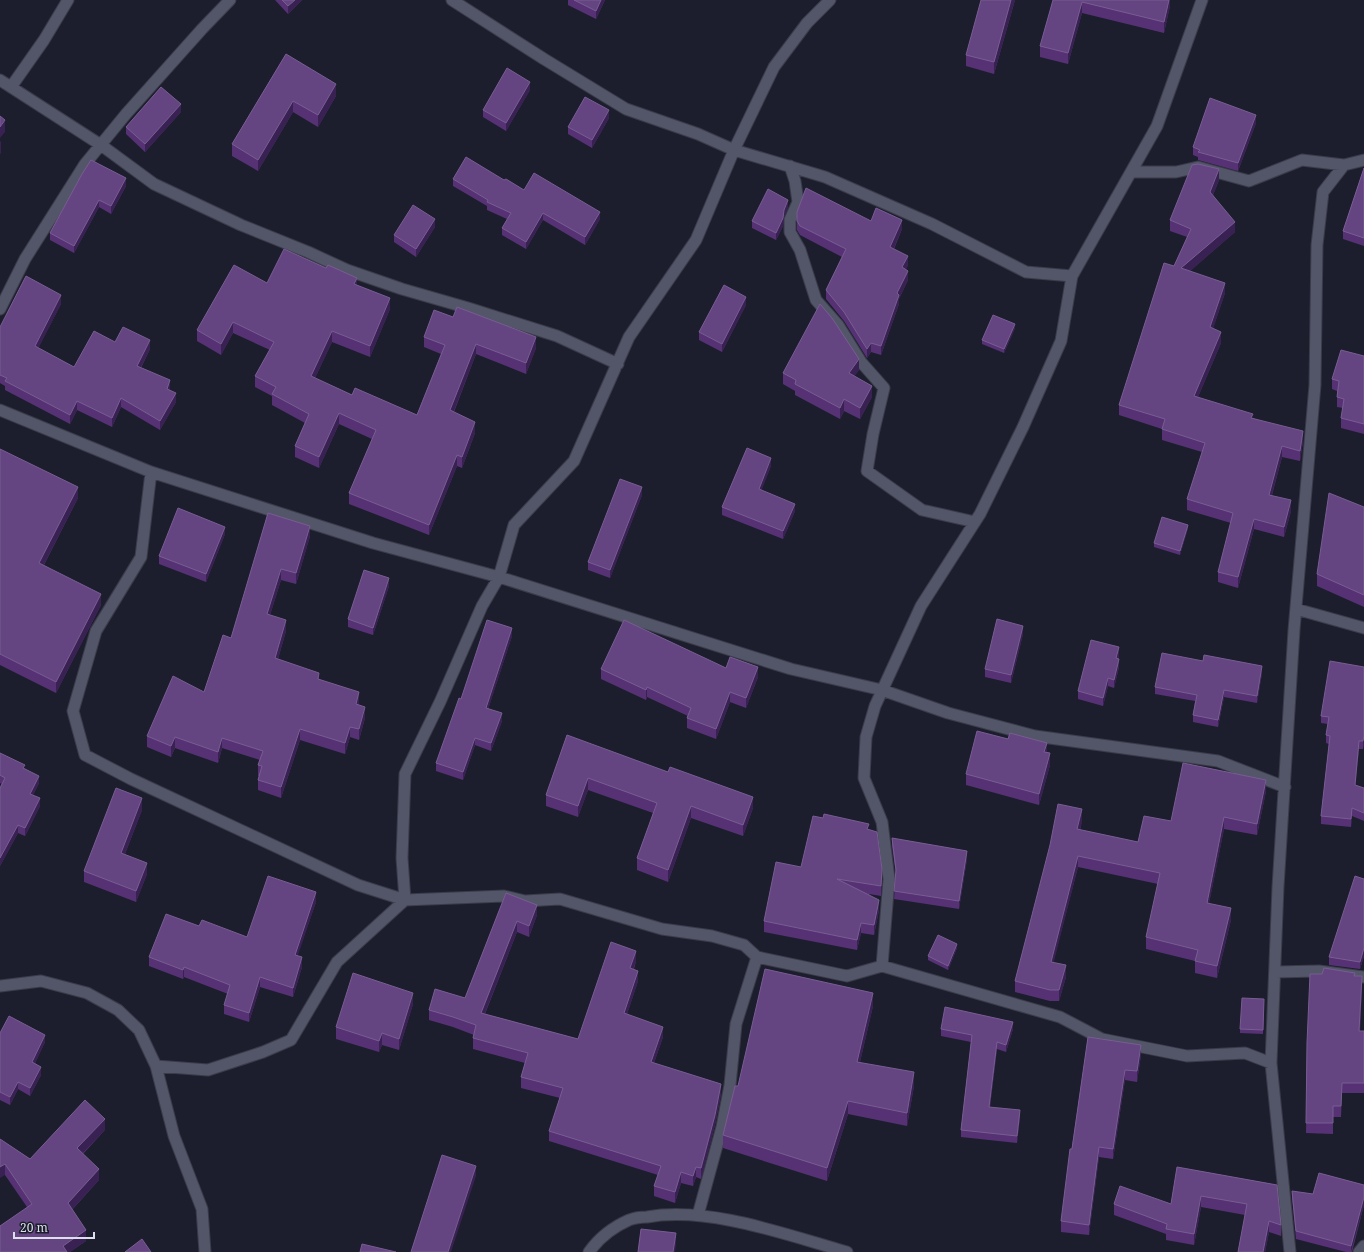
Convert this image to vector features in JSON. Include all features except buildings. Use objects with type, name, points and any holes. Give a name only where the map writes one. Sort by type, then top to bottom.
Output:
[{"type":"street","points":[[11,87],[44,40],[68,0]]},
{"type":"street","points":[[0,309],[25,259],[85,164],[126,114],[230,0]]},
{"type":"street","points":[[452,0],[626,109],[698,134],[734,150],[825,177],[932,224],[1026,272],[1072,276]]},
{"type":"street","points":[[405,900],[402,858],[405,774],[440,702],[482,606],[499,577],[514,525],[574,461],[629,337],[696,240],[734,150],[774,67],[807,22],[830,0]]},
{"type":"street","points":[[882,966],[889,879],[882,822],[864,778],[866,737],[875,706],[921,606],[980,514],[1023,427],[1061,341],[1072,276],[1157,126],[1202,0]]},
{"type":"street","points":[[0,80],[101,146],[154,184],[242,225],[347,270],[402,289],[557,336],[618,364]]},
{"type":"street","points":[[1131,172],[1176,172],[1198,168],[1249,181],[1302,160],[1344,165],[1364,160]]},
{"type":"street","points":[[1290,1252],[1271,1064],[1275,972],[1296,609],[1315,385],[1317,245],[1323,192],[1344,165]]},
{"type":"street","points":[[790,166],[795,181],[798,202],[790,220],[790,232],[800,250],[816,300],[838,325],[861,362],[884,388],[873,434],[867,471],[922,510],[975,522]]},
{"type":"street","points":[[0,410],[151,472],[373,543],[499,577],[791,669],[882,690],[948,713],[1035,736],[1218,761],[1285,787]]},
{"type":"street","points":[[151,472],[141,557],[96,631],[73,711],[85,755],[131,779],[358,885],[405,900],[504,896],[525,901],[560,900],[662,929],[712,936],[744,945],[757,957],[848,976],[882,966],[1060,1017],[1102,1039],[1187,1056],[1245,1053],[1271,1064]]},
{"type":"street","points":[[1296,609],[1364,628]]},
{"type":"street","points":[[156,1066],[208,1070],[239,1061],[291,1040],[337,962],[405,900]]},
{"type":"street","points":[[698,1215],[722,1127],[730,1085],[736,1024],[757,957]]},
{"type":"street","points":[[1275,972],[1319,971],[1364,977]]},
{"type":"street","points":[[0,986],[41,981],[88,993],[118,1010],[139,1030],[156,1066],[174,1136],[202,1209],[205,1252]]},
{"type":"street","points":[[589,1252],[597,1241],[613,1228],[630,1219],[662,1214],[698,1215],[743,1223],[847,1252]]},
{"type":"street","points":[[1358,1252],[1364,1246]]}]
